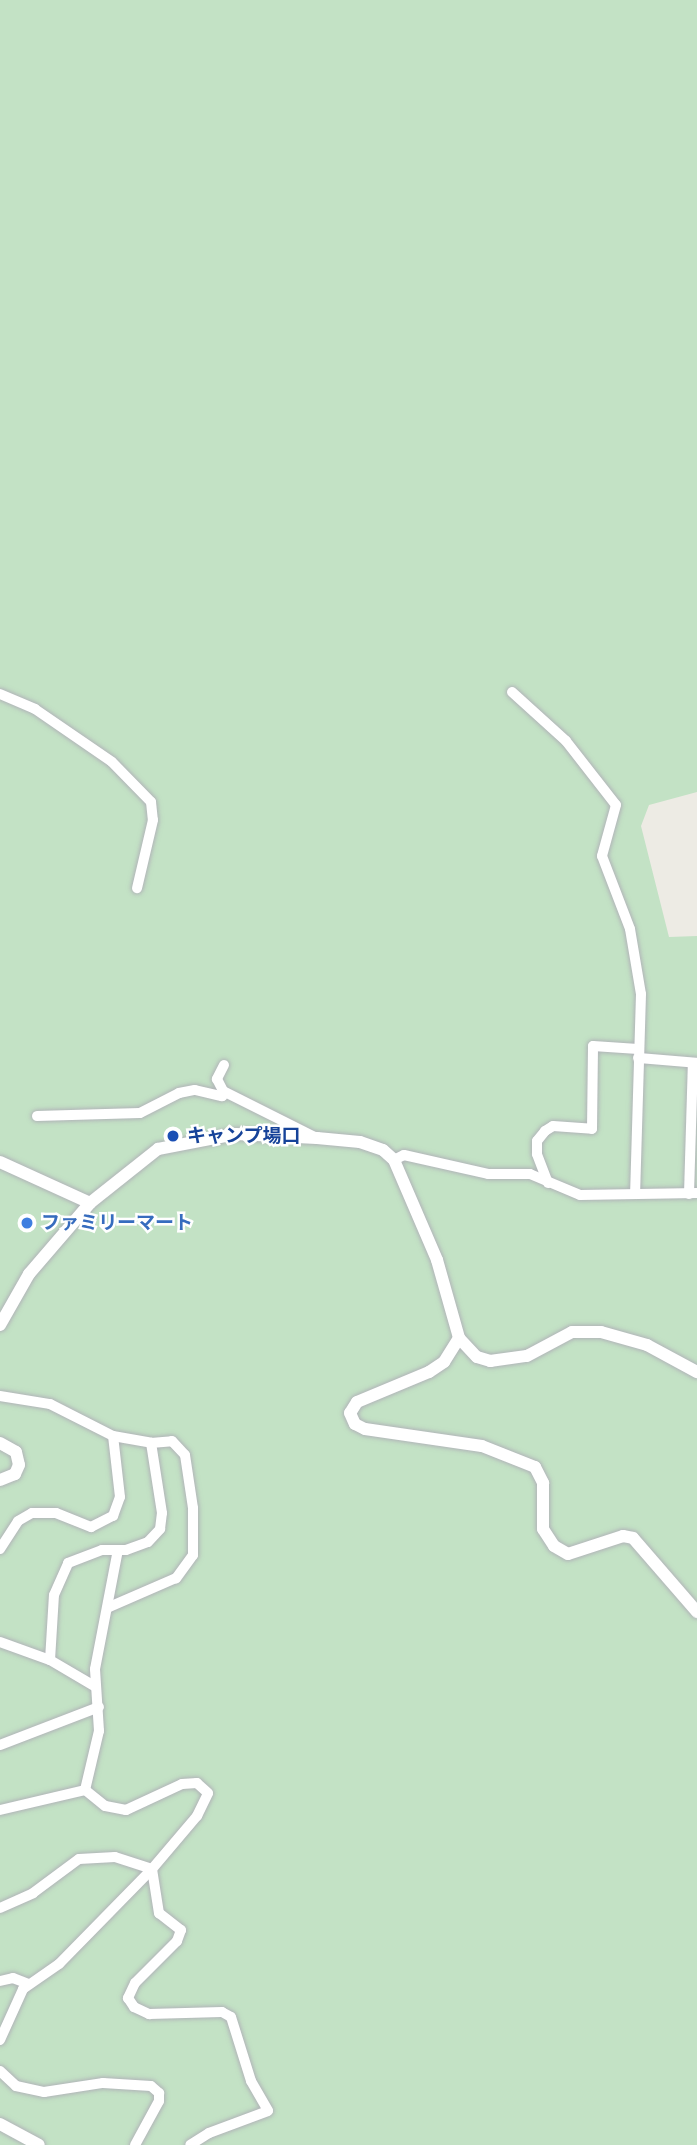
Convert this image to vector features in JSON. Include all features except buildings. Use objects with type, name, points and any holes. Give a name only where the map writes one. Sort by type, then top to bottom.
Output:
[{"type":"street","points":[[512,692],[566,741],[616,804],[602,856],[630,929],[641,994],[635,1194]]},
{"type":"street","points":[[0,694],[35,709],[112,762],[151,802],[152,831],[137,888]]},
{"type":"street","points":[[394,1160],[404,1155],[488,1174],[530,1174],[548,1183],[580,1195],[693,1194],[695,1063],[593,1046],[592,1129],[553,1126],[545,1130],[537,1141],[537,1154],[548,1183]]},
{"type":"street","points":[[224,1065],[217,1079],[223,1091],[317,1138]]},
{"type":"street","points":[[37,1116],[140,1113],[179,1093],[195,1090],[222,1096],[223,1091]]},
{"type":"street","points":[[0,1325],[29,1273],[90,1203],[158,1149],[236,1134],[317,1138],[360,1142],[383,1150],[394,1160],[437,1260],[459,1338],[477,1357],[490,1361],[527,1356],[572,1332],[601,1332],[647,1345],[697,1372]]},
{"type":"street","points":[[0,1162],[90,1203]]},
{"type":"street","points":[[459,1338],[444,1362],[429,1372],[357,1402],[350,1413],[355,1424],[365,1429],[482,1446],[534,1467],[543,1483],[543,1529],[554,1546],[568,1554],[623,1536],[633,1538],[697,1612]]},
{"type":"street","points":[[0,1396],[50,1404],[113,1436],[151,1443],[172,1441],[185,1455],[193,1508],[193,1555],[176,1578],[107,1608]]},
{"type":"street","points":[[0,1549],[13,1527],[32,1513],[56,1514],[91,1527],[113,1516],[120,1497],[113,1436]]},
{"type":"street","points":[[0,1443],[16,1452],[19,1465],[15,1475],[0,1480]]},
{"type":"street","points":[[50,1660],[49,1629],[61,1573],[83,1555],[148,1542],[160,1529],[162,1513],[151,1443]]},
{"type":"street","points":[[85,1790],[99,1707],[95,1669],[118,1550]]},
{"type":"street","points":[[0,1642],[50,1660],[96,1687]]},
{"type":"street","points":[[0,1745],[99,1707]]},
{"type":"street","points":[[0,2040],[29,1984],[59,1964],[152,1869],[197,1816],[208,1793],[205,1787],[182,1784],[127,1810],[105,1806],[85,1790]]},
{"type":"street","points":[[0,1810],[85,1790]]},
{"type":"street","points":[[0,1908],[33,1893],[79,1859],[115,1857],[152,1869]]},
{"type":"street","points":[[152,1869],[159,1913],[181,1930],[177,1941],[135,1983],[128,1998],[134,2007],[149,2014],[222,2012],[231,2017],[251,2081],[268,2111],[209,2133],[190,2145]]},
{"type":"street","points":[[0,1980],[13,1978],[29,1984]]},
{"type":"street","points":[[0,2071],[16,2087],[44,2092],[103,2083],[151,2086],[159,2093],[159,2101],[135,2145]]},
{"type":"street","points":[[0,2124],[35,2144]]},
{"type":"green space","points":[[0,0],[697,0],[697,792],[649,805],[641,826],[669,937],[697,936],[697,2145],[0,2145]]},
{"type":"place","name":"キャンプ場口","points":[[173,1136]]},
{"type":"place","name":"ファミリーマート","points":[[27,1223]]}]
